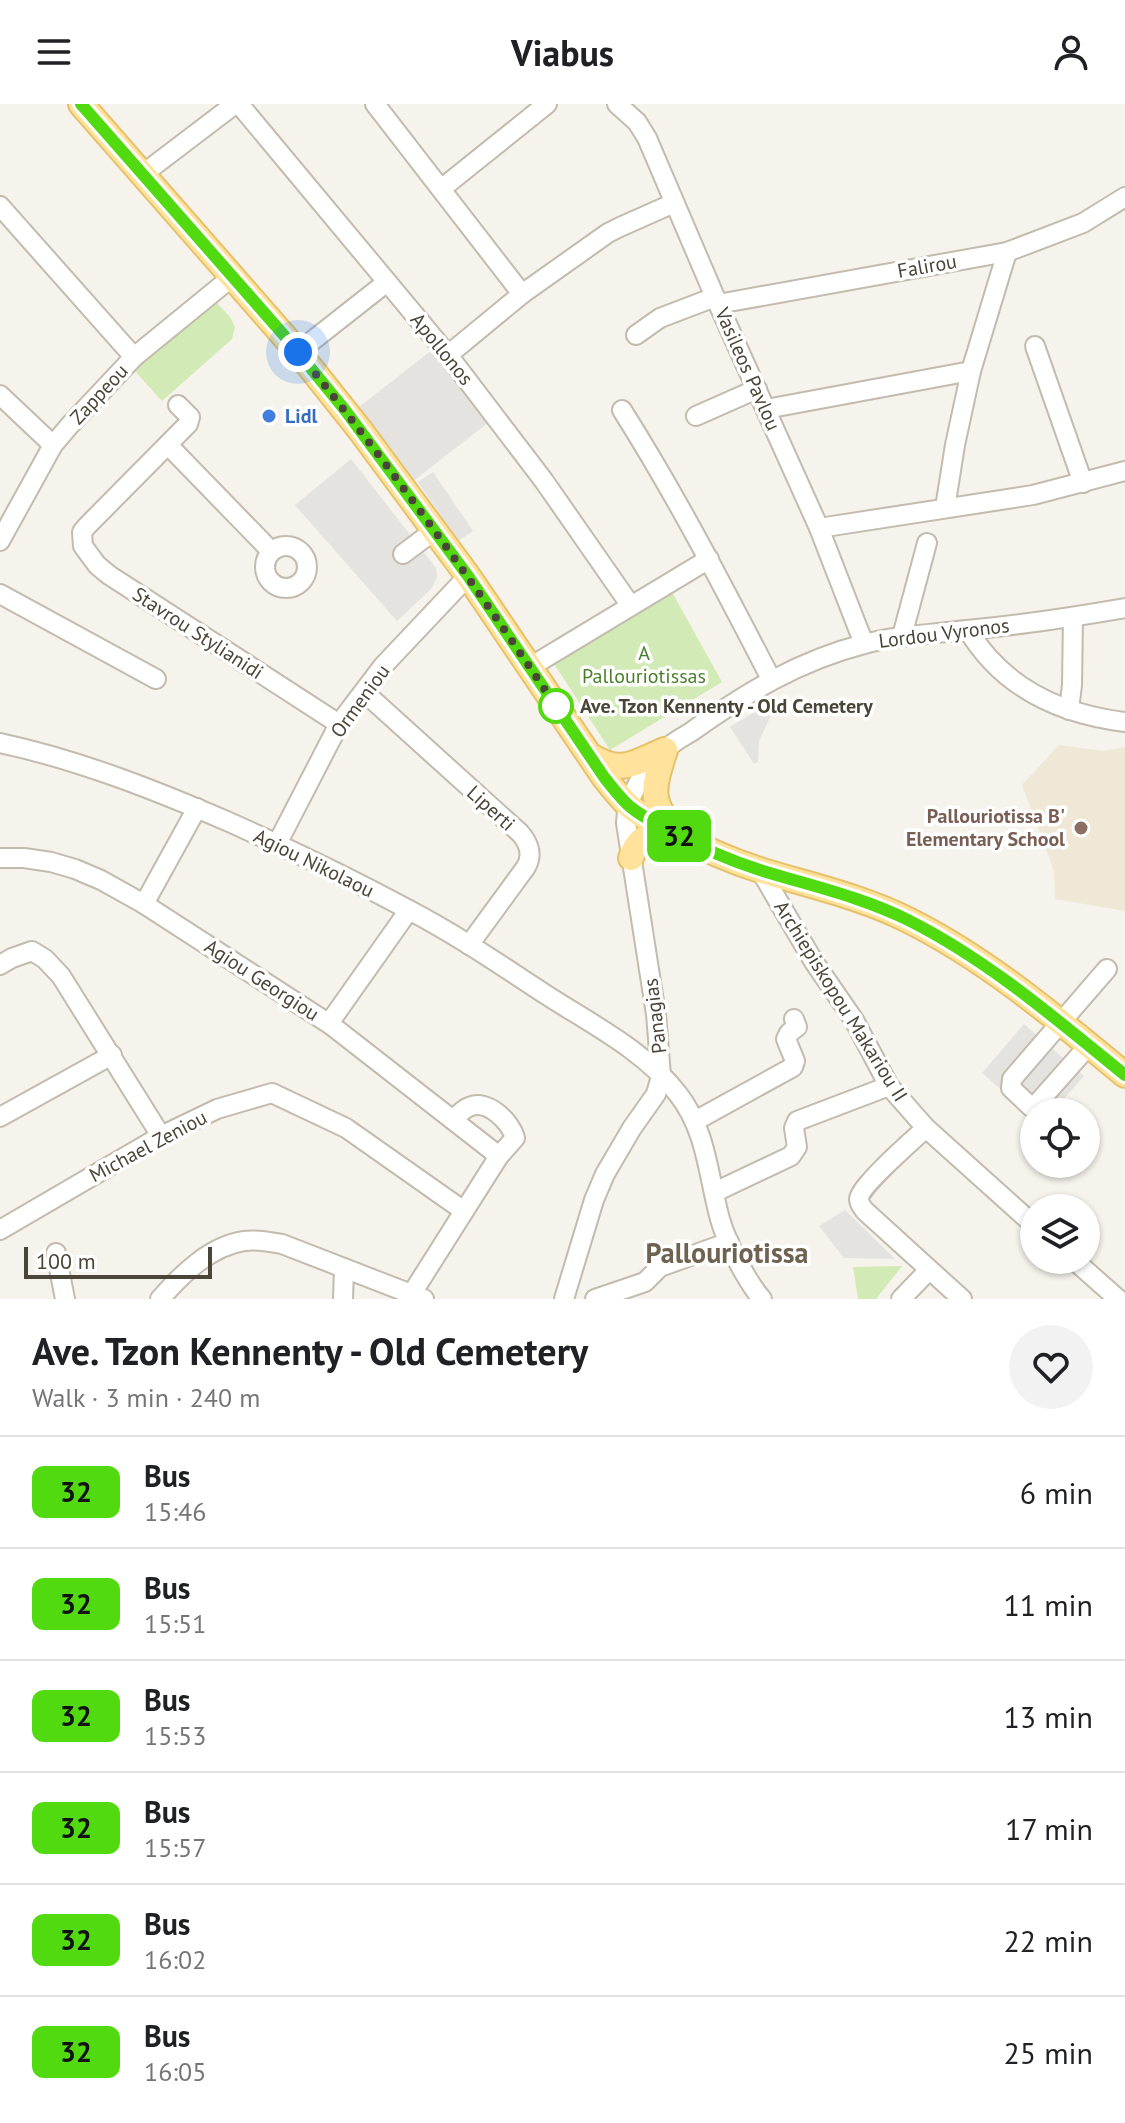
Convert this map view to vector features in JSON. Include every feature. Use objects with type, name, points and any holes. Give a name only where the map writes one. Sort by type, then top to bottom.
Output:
[{"type":"main road","points":[[81,104],[298,352],[360,430],[468,576],[604,777],[628,805],[707,850],[760,870],[857,899],[946,940],[1061,1022],[1125,1075]]},
{"type":"main road","points":[[589,755],[617,767],[665,750]]},
{"type":"main road","points":[[665,750],[656,782],[656,801],[658,810],[678,836]]},
{"type":"main road","points":[[631,858],[638,843],[646,837],[678,836]]},
{"type":"street","points":[[143,174],[237,104]]},
{"type":"street","name":"Apollonos","points":[[237,104],[448,355],[544,481],[631,606]]},
{"type":"street","points":[[375,104],[522,294]]},
{"type":"street","points":[[441,189],[547,104]]},
{"type":"street","name":"Vasileos Pavlou","points":[[617,104],[629,113],[642,130],[819,528],[864,644]]},
{"type":"street","name":"Falirou","points":[[636,335],[660,318],[717,300],[1007,252],[1083,223],[1124,199]]},
{"type":"street","points":[[448,355],[522,294],[620,227],[674,203]]},
{"type":"street","points":[[2,213],[134,357]]},
{"type":"street","points":[[945,508],[971,371],[1007,252]]},
{"type":"street","name":"Zappeou","points":[[0,541],[53,445],[134,357],[232,277]]},
{"type":"street","points":[[298,352],[387,282]]},
{"type":"street","points":[[1035,346],[1083,483]]},
{"type":"street","points":[[766,409],[971,371]]},
{"type":"street","points":[[696,416],[757,389]]},
{"type":"street","points":[[0,395],[53,445]]},
{"type":"street","points":[[178,405],[190,420],[168,445],[271,551]]},
{"type":"street","points":[[622,410],[709,559],[771,679]]},
{"type":"street","name":"Stavrou Stylianidi","points":[[168,445],[87,526],[82,532],[83,546],[109,575],[339,724]]},
{"type":"street","points":[[819,528],[1033,495],[1125,471]]},
{"type":"street","points":[[403,554],[435,530]]},
{"type":"street","points":[[902,636],[927,543]]},
{"type":"street","points":[[530,667],[709,559]]},
{"type":"street","name":"Ormeniou","points":[[277,844],[339,724],[383,666],[468,576]]},
{"type":"street","points":[[0,594],[156,679]]},
{"type":"street","name":"Lordou Vyronos","points":[[628,805],[644,775],[665,750],[771,679],[829,655],[902,636],[1073,617],[1125,608]]},
{"type":"street","points":[[1069,710],[1073,617]]},
{"type":"street","points":[[968,630],[980,650],[1015,684],[1069,710],[1125,722]]},
{"type":"street","name":"Liperti","points":[[364,692],[520,833],[528,846],[530,857],[526,867],[469,945]]},
{"type":"street","name":"Agiou Nikolaou","points":[[0,743],[58,757],[197,808],[409,910],[604,1032],[646,1061],[661,1076]]},
{"type":"street","name":"Panagias","points":[[628,805],[626,827],[643,924],[661,1076],[695,1121],[721,1225],[752,1286],[762,1299]]},
{"type":"street","points":[[144,904],[197,808]]},
{"type":"street","name":"Agiou Georgiou","points":[[0,858],[24,858],[75,869],[144,904],[331,1025],[499,1156]]},
{"type":"street","name":"Archiepiskopou Makariou II","points":[[760,870],[814,962],[854,1020],[889,1086],[926,1128],[1020,1212]]},
{"type":"street","points":[[331,1025],[332,1019],[409,910]]},
{"type":"street","points":[[0,965],[32,951],[45,959],[61,976],[161,1136]]},
{"type":"street","points":[[1089,1045],[1038,1104],[1031,1107],[1011,1088],[1012,1079],[1107,969]]},
{"type":"street","points":[[695,1121],[793,1067],[795,1061],[786,1039],[797,1027],[794,1019]]},
{"type":"street","name":"Agiou Nikolaou","points":[[604,1032],[634,1044],[647,1044],[658,1036]]},
{"type":"street","points":[[0,1117],[112,1055]]},
{"type":"street","points":[[564,1299],[605,1174],[656,1094],[661,1076]]},
{"type":"street","points":[[715,1192],[791,1156],[797,1147],[794,1128],[797,1121],[889,1086]]},
{"type":"street","name":"Michael Zeniou","points":[[0,1230],[161,1136],[217,1109],[272,1093],[346,1128],[464,1211]]},
{"type":"street","points":[[160,1299],[174,1283],[212,1253],[243,1241],[282,1244],[344,1268],[418,1291],[464,1211],[499,1156],[515,1138],[509,1125],[480,1105],[469,1107],[453,1120]]},
{"type":"street","points":[[926,1128],[867,1185],[859,1202],[865,1211],[962,1299]]},
{"type":"street","points":[[595,1299],[645,1282],[660,1267],[729,1242]]},
{"type":"street","points":[[56,1253],[65,1299]]},
{"type":"street","points":[[343,1299],[344,1268]]},
{"type":"street","points":[[901,1299],[929,1270]]},
{"type":"street","points":[[1090,1274],[1118,1299]]},
{"type":"shaded area","points":[[432,350],[489,422],[412,482],[355,410]]},
{"type":"shaded area","points":[[351,459],[436,568],[437,577],[432,588],[397,621],[295,505]]},
{"type":"shaded area","points":[[433,472],[473,531],[458,541],[418,482]]},
{"type":"shaded area","points":[[766,705],[771,715],[759,741],[758,762],[754,764],[730,727]]},
{"type":"shaded area","name":"Pallouriotissa B' Elementary School","points":[[1059,745],[1104,751],[1125,747],[1125,911],[1055,899],[1054,871],[1022,785]]},
{"type":"shaded area","points":[[1024,1024],[1084,1076],[1064,1098],[1020,1098],[1020,1106],[982,1073]]},
{"type":"shaded area","points":[[845,1210],[895,1259],[844,1258],[819,1226]]},
{"type":"green space","points":[[215,301],[235,327],[232,339],[162,401],[131,367]]},
{"type":"green space","name":"A Pallouriotissas","points":[[668,585],[722,682],[610,750],[551,659]]},
{"type":"green space","points":[[902,1266],[876,1299],[858,1299],[853,1267]]},
{"type":"bus line","name":"32","points":[[81,104],[282,333],[345,410],[452,553],[604,777],[628,805],[707,850],[760,870],[875,905],[946,940],[1061,1022],[1125,1075]]},
{"type":"place","name":"Lidl","points":[[269,416]]},
{"type":"place","name":"Ave. Tzon Kennenty - Old Cemetery","points":[[556,706]]},
{"type":"place","name":"Pallouriotissa B' Elementary School","points":[[1081,828]]},
{"type":"district","name":"Pallouriotissa","points":[[727,1253]]},
{"type":"route","points":[[298,352],[435,530],[559,711],[556,706]]}]
